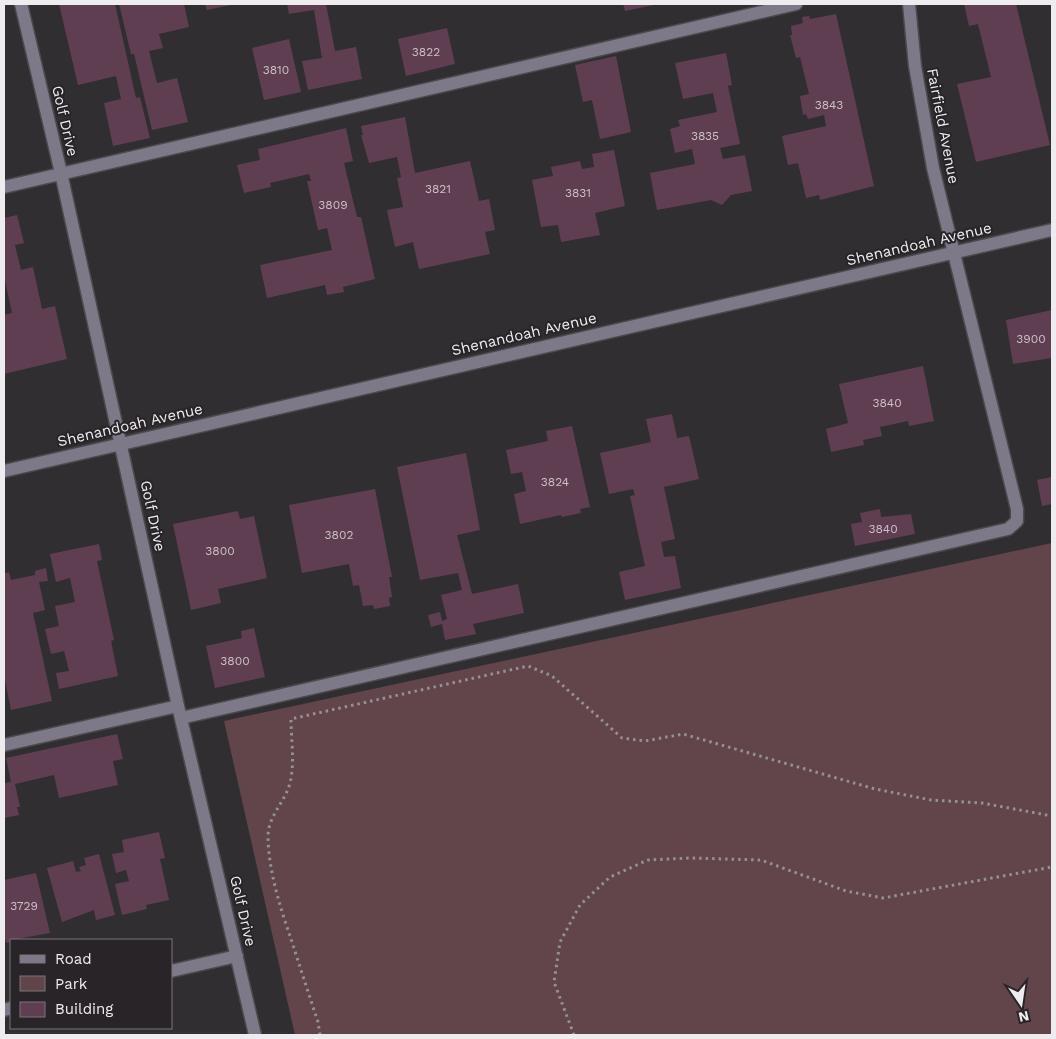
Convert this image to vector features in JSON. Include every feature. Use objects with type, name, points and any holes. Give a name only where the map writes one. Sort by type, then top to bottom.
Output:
[{"type":"street","name":"Golf Drive","points":[[21,4],[61,174],[180,712],[255,1035]]},
{"type":"street","points":[[4,187],[796,4]]},
{"type":"street","name":"Fairfield Avenue","points":[[4,745],[180,712],[1008,529],[1017,521],[1017,509],[933,168],[915,66],[909,4]]},
{"type":"street","name":"Shenandoah Avenue","points":[[4,471],[1052,230]]},
{"type":"street","points":[[172,971],[237,956]]},
{"type":"path","points":[[320,1035],[318,1022],[281,908],[272,872],[268,834],[273,814],[284,798],[290,782],[292,762],[291,719],[528,666],[552,676],[622,738],[645,741],[683,734],[875,789],[931,800],[982,803],[1052,816]]},
{"type":"path","points":[[574,1035],[554,982],[560,942],[580,905],[610,876],[648,860],[690,858],[761,860],[846,891],[884,898],[1052,867]]},
{"type":"green space","points":[[1052,543],[1052,1035],[295,1035],[224,721]]},
{"type":"building","points":[[59,4],[115,4],[136,98],[140,97],[150,138],[113,146],[104,103],[121,99],[116,76],[78,85]]},
{"type":"building","points":[[119,4],[184,4],[189,27],[159,34],[163,48],[149,51],[157,83],[177,78],[188,122],[152,130],[134,54],[131,54]]},
{"type":"building","points":[[205,4],[231,4],[231,5],[207,10]]},
{"type":"building","points":[[287,4],[326,4],[335,51],[356,47],[362,79],[308,90],[302,61],[322,58],[314,10],[289,14]]},
{"type":"building","points":[[623,4],[654,4],[654,5],[625,11]]},
{"type":"building","points":[[964,4],[1016,4],[1050,145],[976,162],[957,84],[991,77],[978,24],[969,26]]},
{"type":"building","points":[[836,14],[874,186],[820,200],[819,195],[806,198],[798,163],[788,165],[782,136],[826,126],[824,115],[808,119],[806,114],[803,115],[800,96],[809,94],[800,57],[796,58],[790,35],[792,35],[791,26],[803,23],[802,17],[809,16],[810,19]]},
{"type":"building","points":[[447,28],[455,64],[406,76],[398,39]]},
{"type":"building","points":[[289,39],[301,92],[264,100],[252,48]]},
{"type":"building","points":[[726,53],[732,85],[728,86],[740,144],[720,148],[723,159],[745,155],[752,191],[731,195],[722,205],[711,200],[657,210],[650,173],[695,164],[692,149],[675,153],[670,129],[680,126],[678,120],[717,112],[713,93],[683,99],[675,63]]},
{"type":"building","points":[[616,56],[631,132],[600,139],[592,100],[583,102],[575,65]]},
{"type":"building","points":[[405,117],[415,173],[470,161],[479,201],[489,199],[495,230],[485,232],[490,254],[419,269],[413,242],[395,247],[387,210],[403,207],[397,178],[401,177],[397,157],[369,163],[361,135],[363,135],[361,126]]},
{"type":"building","points":[[346,128],[353,161],[344,163],[357,217],[361,217],[375,279],[343,287],[344,292],[327,295],[325,285],[267,298],[260,265],[332,250],[327,228],[318,230],[307,181],[311,181],[309,174],[270,183],[271,187],[244,193],[237,165],[260,160],[258,149]]},
{"type":"building","points":[[614,150],[625,206],[595,213],[600,235],[561,242],[558,225],[541,227],[532,180],[553,176],[551,167],[580,161],[582,169],[594,167],[592,154]]},
{"type":"building","points":[[17,215],[24,243],[15,245],[21,270],[33,267],[42,309],[55,306],[67,359],[4,374],[4,315],[12,313],[4,276],[4,218]]},
{"type":"building","points":[[1052,310],[1052,358],[1013,364],[1006,320]]},
{"type":"building","points":[[923,366],[934,421],[909,426],[908,421],[880,427],[882,436],[863,440],[864,445],[831,452],[826,429],[848,423],[839,384]]},
{"type":"building","points":[[672,414],[677,438],[689,436],[699,479],[664,487],[675,539],[661,542],[664,557],[675,556],[681,588],[625,600],[619,572],[645,566],[630,496],[635,495],[633,489],[609,494],[600,453],[651,442],[646,419]]},
{"type":"building","points":[[572,426],[590,507],[580,509],[581,513],[562,517],[561,515],[520,524],[514,494],[526,491],[522,472],[511,474],[506,450],[548,441],[546,431]]},
{"type":"building","points":[[466,453],[480,530],[457,535],[472,594],[518,584],[524,613],[473,624],[476,634],[445,640],[442,624],[431,627],[428,615],[440,612],[442,621],[447,619],[441,595],[462,590],[458,573],[420,580],[397,467]]},
{"type":"building","points":[[1052,477],[1052,504],[1042,506],[1037,480]]},
{"type":"building","points":[[375,489],[392,577],[389,577],[392,597],[389,598],[390,606],[374,609],[373,605],[363,606],[359,585],[353,586],[349,564],[302,573],[289,505]]},
{"type":"building","points":[[880,509],[881,517],[911,514],[915,534],[855,546],[851,524],[862,522],[860,513]]},
{"type":"building","points":[[238,511],[240,519],[254,516],[267,578],[218,589],[221,603],[191,610],[173,524]]},
{"type":"building","points":[[99,544],[102,560],[97,561],[114,640],[111,641],[118,676],[59,689],[56,673],[69,671],[64,651],[51,654],[45,629],[59,626],[55,606],[75,602],[70,578],[56,582],[50,554]]},
{"type":"building","points":[[46,568],[48,581],[39,582],[45,610],[33,613],[52,701],[11,710],[4,675],[4,574],[9,572],[11,580],[35,575],[35,571]]},
{"type":"building","points":[[254,628],[265,677],[215,688],[206,646],[242,638],[241,631]]},
{"type":"building","points":[[117,734],[123,759],[113,761],[118,785],[59,798],[54,775],[15,784],[20,807],[17,807],[19,815],[4,818],[4,783],[11,782],[6,758]]},
{"type":"building","points":[[159,832],[165,858],[160,859],[169,900],[146,905],[147,909],[122,915],[115,884],[129,881],[126,870],[116,873],[112,854],[124,852],[122,840]]},
{"type":"building","points":[[99,854],[115,915],[96,920],[94,910],[62,922],[47,868],[73,861],[76,872],[81,871],[79,867],[86,865],[84,858]]},
{"type":"building","points":[[36,873],[50,933],[10,939],[10,942],[6,943],[4,933],[4,880]]}]
